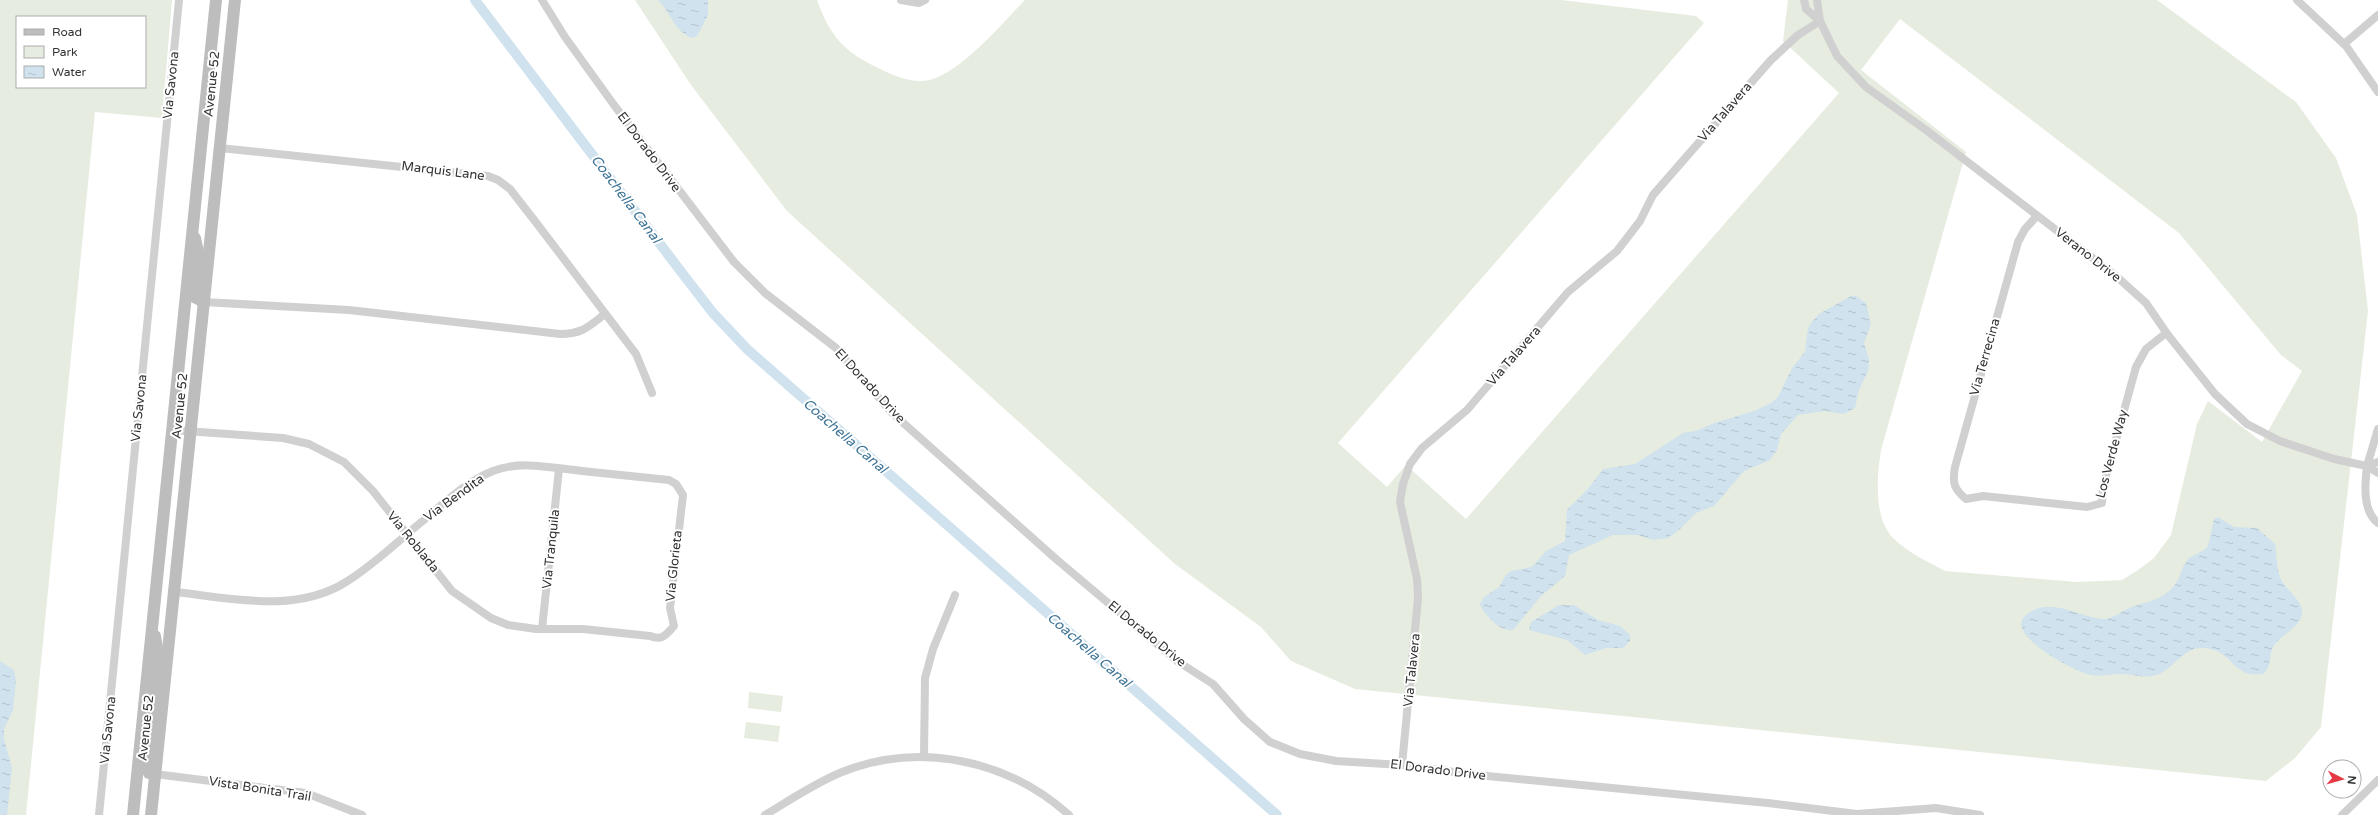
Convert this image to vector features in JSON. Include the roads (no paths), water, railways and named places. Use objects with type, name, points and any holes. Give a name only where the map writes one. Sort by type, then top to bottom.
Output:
[{"type":"main road","name":"Avenue 52","points":[[133,815],[216,0]]},
{"type":"main road","name":"Avenue 52","points":[[151,815],[235,0]]},
{"type":"main road","points":[[192,227],[199,257],[196,298],[204,302]]},
{"type":"main road","points":[[152,624],[158,654],[148,767],[149,773],[155,774]]},
{"type":"street","name":"Via Savona","points":[[99,815],[179,0]]},
{"type":"street","name":"El Dorado Drive","points":[[542,0],[565,37],[610,99],[734,262],[765,293],[836,348],[891,412],[1056,559],[1177,661],[1213,684],[1244,719],[1270,742],[1300,754],[1336,761],[1402,765],[1477,775],[1768,803],[1857,814],[1936,808],[1980,815]]},
{"type":"street","points":[[904,1],[919,4],[924,0]]},
{"type":"street","points":[[1804,0],[1806,9],[1820,21]]},
{"type":"street","points":[[1817,0],[1820,21]]},
{"type":"street","points":[[2297,0],[2344,44],[2378,92]]},
{"type":"street","points":[[2344,44],[2378,15]]},
{"type":"street","name":"Via Talavera","points":[[1402,765],[1418,598],[1417,579],[1400,502],[1403,484],[1410,464],[1422,448],[1467,410],[1568,292],[1616,251],[1640,221],[1653,195],[1770,61],[1798,35],[1820,21]]},
{"type":"street","name":"Verano Drive","points":[[1820,21],[1836,56],[1866,87],[1926,130],[2116,276],[2141,298],[2215,394],[2247,424],[2280,442],[2367,462],[2378,473]]},
{"type":"street","name":"Marquis Lane","points":[[220,148],[488,176],[498,180],[510,190],[538,225],[636,354],[652,393]]},
{"type":"street","name":"Via Terrecina","points":[[1966,499],[1956,491],[1952,482],[1955,467],[2018,242],[2025,229],[2037,216]]},
{"type":"street","points":[[204,302],[349,310],[560,334],[575,334],[585,330],[605,314]]},
{"type":"street","name":"Los Verde Way","points":[[1966,499],[1983,496],[2088,507],[2102,503],[2103,486],[2136,367],[2146,349],[2166,332]]},
{"type":"street","points":[[2378,429],[2367,462],[2365,499],[2374,520],[2378,523]]},
{"type":"street","name":"Via Roblada","points":[[172,430],[283,438],[309,444],[344,462],[360,476],[452,591],[473,607],[491,618],[508,624],[542,629],[583,629],[662,638]]},
{"type":"street","points":[[2367,462],[2378,462]]},
{"type":"street","name":"Via Bendita","points":[[175,592],[261,601],[289,601],[318,596],[346,582],[466,486],[492,471],[521,465],[669,480],[681,489]]},
{"type":"street","name":"Via Tranquila","points":[[542,629],[559,469]]},
{"type":"street","name":"Via Glorieta","points":[[662,638],[674,626],[670,608],[683,495],[681,489]]},
{"type":"street","points":[[924,756],[925,678],[933,650],[955,595]]},
{"type":"street","points":[[765,815],[809,789],[843,772],[883,760],[924,756],[978,764],[1017,779],[1058,805],[1069,815]]},
{"type":"street","name":"Vista Bonita Trail","points":[[155,774],[306,793],[362,815]]},
{"type":"street","points":[[2342,815],[2378,780]]},
{"type":"water","points":[[658,0],[708,0],[708,15],[697,36],[691,38],[680,30]]},
{"type":"water","points":[[1851,296],[1856,296],[1866,303],[1871,324],[1864,343],[1869,360],[1868,371],[1859,390],[1855,408],[1844,414],[1825,411],[1798,415],[1781,434],[1777,450],[1770,460],[1744,471],[1714,506],[1696,513],[1678,531],[1668,538],[1653,540],[1637,535],[1613,535],[1569,555],[1565,576],[1541,596],[1513,630],[1508,630],[1498,626],[1489,618],[1480,605],[1483,598],[1499,587],[1506,575],[1511,571],[1532,567],[1546,551],[1565,541],[1567,510],[1588,489],[1603,469],[1635,464],[1683,433],[1696,431],[1714,423],[1754,411],[1771,403],[1778,397],[1792,368],[1805,352],[1808,328],[1812,322],[1819,314]]},
{"type":"water","points":[[2218,517],[2234,527],[2257,528],[2275,544],[2278,569],[2281,579],[2300,604],[2302,609],[2300,620],[2297,624],[2275,644],[2268,667],[2263,674],[2244,672],[2219,652],[2211,649],[2200,648],[2184,654],[2158,675],[2147,677],[2126,674],[2095,676],[2083,673],[2058,660],[2045,652],[2024,633],[2021,624],[2025,616],[2034,610],[2044,607],[2054,607],[2094,618],[2107,619],[2129,608],[2155,600],[2170,591],[2180,576],[2188,559],[2208,546],[2214,519]]},
{"type":"water","points":[[1559,605],[1574,605],[1598,620],[1620,626],[1630,635],[1630,641],[1623,648],[1606,648],[1585,655],[1567,640],[1529,630],[1531,622]]},
{"type":"water","points":[[0,661],[14,670],[16,681],[13,710],[4,729],[4,739],[12,768],[7,815],[0,815]]},
{"type":"waterway","name":"Coachella Canal","points":[[475,0],[713,313],[747,349],[1277,815]]}]
